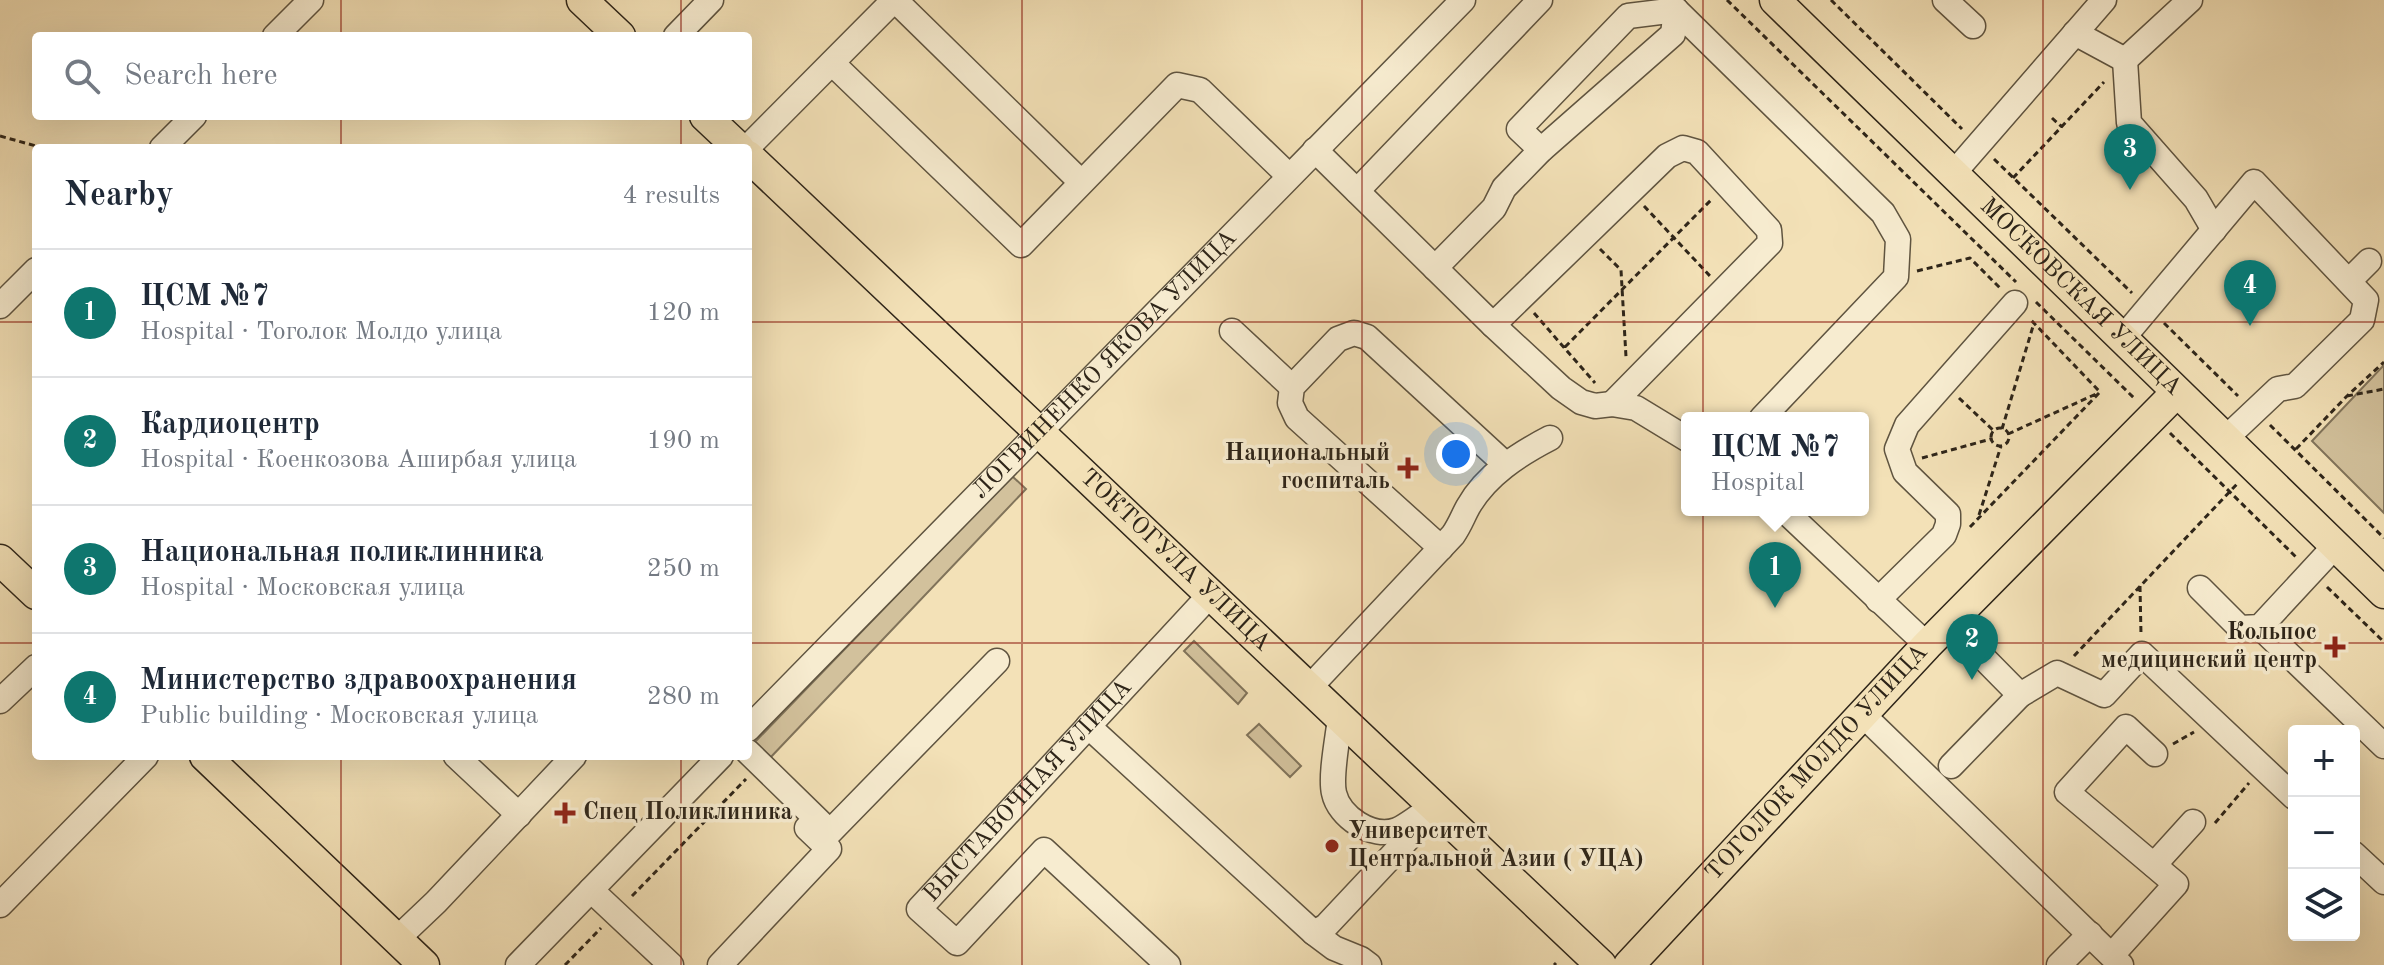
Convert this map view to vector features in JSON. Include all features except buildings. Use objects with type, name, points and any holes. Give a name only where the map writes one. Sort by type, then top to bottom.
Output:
[{"type":"main road","points":[[582,0],[616,32]]},
{"type":"main road","name":"МОСКОВСКАЯ УЛИЦА","points":[[1775,0],[2384,593]]},
{"type":"main road","points":[[709,120],[735,144]]},
{"type":"main road","name":"ТОКТОГУЛА УЛИЦА","points":[[752,160],[1601,965]]},
{"type":"main road","name":"ТОГОЛОК МОЛДО УЛИЦА","points":[[1629,965],[1927,645],[2176,393]]},
{"type":"main road","points":[[0,560],[32,590]]},
{"type":"main road","points":[[209,760],[424,965]]},
{"type":"street","points":[[279,32],[311,0]]},
{"type":"street","points":[[680,32],[711,0]]},
{"type":"street","points":[[751,144],[894,0],[1081,182]]},
{"type":"street","name":"ЛОГВИНЕНКО ЯКОВА УЛИЦА","points":[[752,717],[1038,433],[1463,0]]},
{"type":"street","points":[[1357,191],[1540,0]]},
{"type":"street","points":[[1945,0],[1973,26]]},
{"type":"street","points":[[1952,175],[2104,0]]},
{"type":"street","points":[[2125,60],[2190,0]]},
{"type":"street","points":[[1435,268],[1494,208],[1504,188],[1541,150],[1673,34],[1676,10]]},
{"type":"street","points":[[1541,150],[1519,129],[1581,64],[1628,16],[1676,10]]},
{"type":"street","points":[[1676,10],[1883,213],[1898,239],[1896,277],[1768,412]]},
{"type":"street","points":[[2075,33],[2125,60]]},
{"type":"street","points":[[2125,60],[2129,123],[2196,199],[2214,230]]},
{"type":"street","points":[[832,63],[1021,245],[1177,85],[1200,90],[1289,176]]},
{"type":"street","points":[[166,144],[190,120]]},
{"type":"street","points":[[1315,150],[1493,325],[1581,402],[1595,406],[1620,396],[1770,243],[1769,230],[1697,152],[1683,148],[1667,156],[1493,325]]},
{"type":"street","points":[[2122,339],[2254,182],[2366,300],[2362,320],[2295,386],[2278,389],[2225,439]]},
{"type":"street","points":[[2349,281],[2377,252]]},
{"type":"street","points":[[0,306],[32,274]]},
{"type":"street","points":[[1878,600],[1944,535],[1948,524],[1948,514],[1905,472],[1897,449],[1907,425],[2023,297]]},
{"type":"street","points":[[1232,331],[1292,387]]},
{"type":"street","points":[[1441,548],[1297,418],[1290,403],[1292,387],[1338,339],[1354,333],[1367,337],[1505,464]]},
{"type":"street","points":[[1620,396],[1681,435]]},
{"type":"street","points":[[1309,688],[1441,548],[1462,523],[1469,505],[1505,464],[1550,438]]},
{"type":"street","points":[[1790,516],[1927,645]]},
{"type":"street","points":[[2200,588],[2240,628],[2260,627],[2335,546]]},
{"type":"street","name":"ВЫСТАВОЧНАЯ УЛИЦА","points":[[1168,965],[1044,850],[957,943],[919,909],[1210,595]]},
{"type":"street","points":[[1949,623],[2020,695]]},
{"type":"street","points":[[2260,627],[2384,746]]},
{"type":"street","points":[[1951,766],[2020,695],[2057,673],[2104,695],[2142,654],[2288,791]]},
{"type":"street","points":[[754,758],[830,832],[997,661]]},
{"type":"street","points":[[0,701],[32,671]]},
{"type":"street","points":[[1862,714],[2116,960],[2176,884],[2067,792],[2126,727],[2155,754]]},
{"type":"street","points":[[1340,718],[1333,790],[1339,809],[1359,826],[1396,831],[1434,807]]},
{"type":"street","points":[[1088,726],[1314,933],[1334,948],[1369,965]]},
{"type":"street","points":[[0,905],[142,760]]},
{"type":"street","points":[[460,760],[519,815]]},
{"type":"street","points":[[397,939],[570,760]]},
{"type":"street","points":[[518,965],[717,760]]},
{"type":"street","points":[[720,965],[829,849],[735,760]]},
{"type":"street","points":[[1314,933],[1326,926],[1434,807]]},
{"type":"street","points":[[2154,865],[2191,825]]},
{"type":"street","points":[[2360,860],[2384,882]]},
{"type":"street","points":[[591,890],[671,965]]},
{"type":"street","points":[[2059,965],[2090,934]]},
{"type":"path","points":[[1727,0],[2023,297],[2153,416],[2384,642]]},
{"type":"path","points":[[1831,0],[2296,449],[2384,538]]},
{"type":"path","points":[[2013,178],[2125,60]]},
{"type":"path","points":[[2052,118],[2062,127]]},
{"type":"path","points":[[0,136],[32,145]]},
{"type":"path","points":[[1565,347],[1727,184]]},
{"type":"path","points":[[1630,192],[1724,290]]},
{"type":"path","points":[[1586,235],[1621,270],[1620,396]]},
{"type":"path","points":[[1898,259],[1912,272],[1970,258],[2023,297],[2034,323],[2100,392]]},
{"type":"path","points":[[1521,298],[1565,347],[1620,396]]},
{"type":"path","points":[[2002,429],[2034,323]]},
{"type":"path","points":[[2296,449],[2384,362]]},
{"type":"path","points":[[1943,384],[1994,431]]},
{"type":"path","points":[[2347,396],[2384,389]]},
{"type":"path","points":[[2008,434],[2100,392]]},
{"type":"path","points":[[1967,530],[2100,392]]},
{"type":"path","points":[[1994,431],[2002,429]]},
{"type":"path","points":[[2002,429],[2008,434]]},
{"type":"path","points":[[1991,439],[1994,431]]},
{"type":"path","points":[[1978,519],[2001,446],[2007,441],[2008,434]]},
{"type":"path","points":[[1902,463],[1991,439]]},
{"type":"path","points":[[1991,439],[2001,446]]},
{"type":"path","points":[[2057,673],[2253,467]]},
{"type":"path","points":[[2140,586],[2142,654]]},
{"type":"path","points":[[2155,754],[2202,728]]},
{"type":"path","points":[[630,898],[754,758]]},
{"type":"path","points":[[2191,825],[2256,775]]},
{"type":"path","points":[[565,965],[608,920]]},
{"type":"shaded area","points":[[2384,365],[2384,513],[2312,441]]},
{"type":"shaded area","points":[[1012,476],[1026,489],[769,759],[753,744]]},
{"type":"shaded area","points":[[1194,641],[1247,693],[1238,704],[1184,651]]},
{"type":"shaded area","points":[[1259,724],[1301,766],[1290,777],[1247,735]]},
{"type":"place","name":"Национальная поликлинника","points":[[2130,190]]},
{"type":"place","name":"Министерство здравоохранения","points":[[2250,326]]},
{"type":"place","name":"Национальный госпиталь","points":[[1408,468]]},
{"type":"place","name":"ЦСМ №7","points":[[1775,608]]},
{"type":"place","name":"Кольпос медицинский центр","points":[[2335,647]]},
{"type":"place","name":"Кардиоцентр","points":[[1972,680]]},
{"type":"place","name":"Спец Поликлиника","points":[[565,813]]},
{"type":"place","name":"Университет Центральной Азии ( УЦА)","points":[[1332,846]]}]
